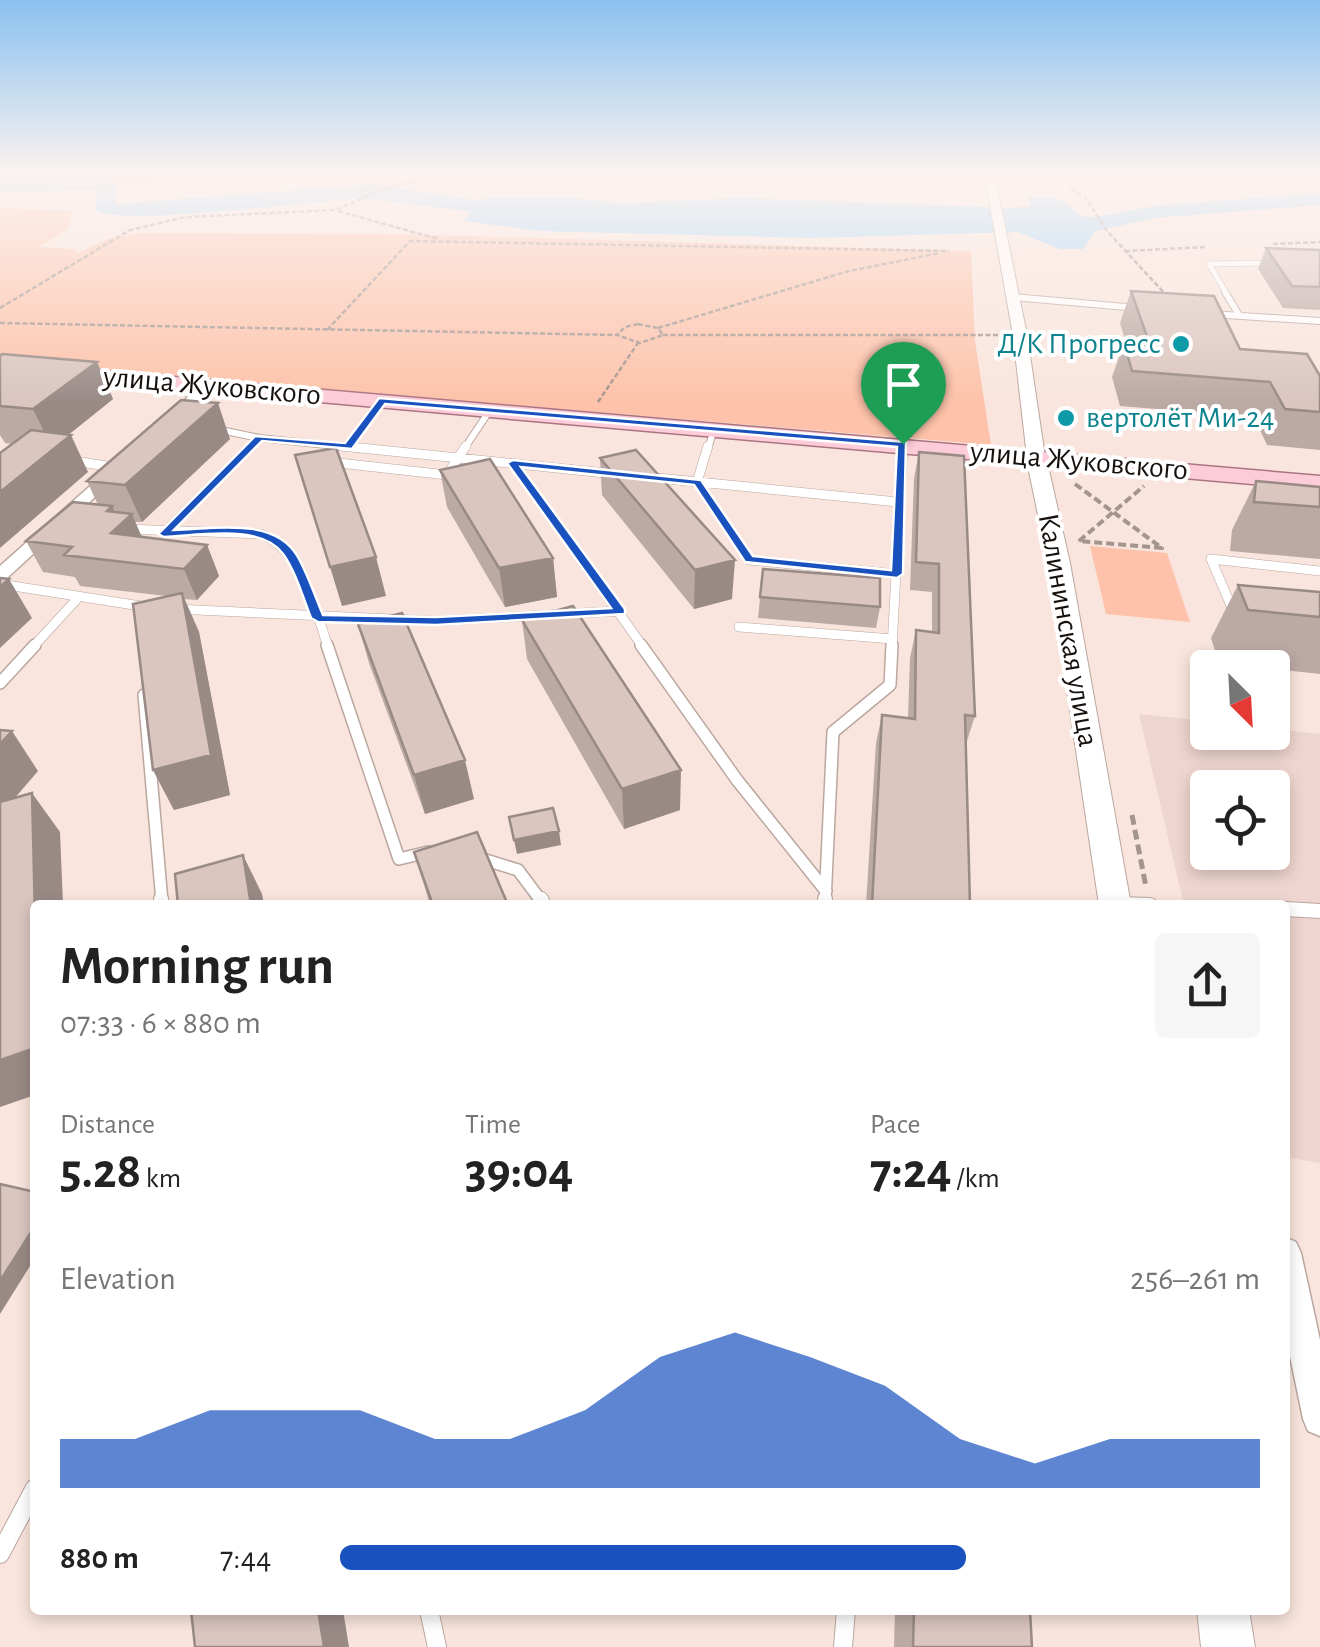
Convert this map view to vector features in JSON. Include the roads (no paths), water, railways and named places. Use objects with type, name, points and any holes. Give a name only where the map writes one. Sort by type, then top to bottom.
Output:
[{"type":"main road","name":"улица Жуковского","points":[[15,373],[903,444],[1320,484]]},
{"type":"main road","name":"Калининская улица","points":[[1036,457],[1059,562],[1114,900]]},
{"type":"street","name":"Калининская улица","points":[[1004,250],[1036,457]]},
{"type":"street","points":[[158,432],[208,386]]},
{"type":"street","points":[[0,576],[69,523],[131,456]]},
{"type":"street","points":[[1290,1276],[1320,1419]]},
{"type":"lane","points":[[1239,316],[1209,264],[1287,264]]},
{"type":"lane","points":[[1012,297],[1144,309]]},
{"type":"lane","points":[[1182,312],[1320,320]]},
{"type":"lane","points":[[348,447],[382,400]]},
{"type":"lane","points":[[326,462],[447,475],[490,410]]},
{"type":"lane","points":[[170,420],[188,424]]},
{"type":"lane","points":[[206,427],[259,438],[624,474]]},
{"type":"lane","points":[[697,482],[714,429]]},
{"type":"lane","points":[[164,534],[259,438]]},
{"type":"lane","points":[[825,900],[833,732],[890,685],[903,444]]},
{"type":"lane","points":[[61,458],[118,468]]},
{"type":"lane","points":[[513,463],[736,780],[826,891]]},
{"type":"lane","points":[[642,476],[898,502]]},
{"type":"lane","points":[[697,482],[750,560],[897,574]]},
{"type":"lane","points":[[112,528],[164,534],[261,534],[278,541],[291,555],[318,618],[399,859],[427,852],[445,854]]},
{"type":"lane","points":[[1250,623],[1231,612],[1211,559],[1320,571]]},
{"type":"lane","points":[[0,584],[136,606],[318,618],[436,621],[620,612]]},
{"type":"lane","points":[[0,684],[77,599]]},
{"type":"lane","points":[[136,606],[138,626]]},
{"type":"lane","points":[[739,627],[893,639]]},
{"type":"lane","points":[[143,684],[162,900]]},
{"type":"lane","points":[[462,856],[498,858],[518,867],[534,880],[542,900]]},
{"type":"lane","points":[[1290,910],[1320,910]]},
{"type":"lane","points":[[0,1554],[30,1497]]},
{"type":"lane","points":[[430,1615],[436,1647]]},
{"type":"lane","points":[[843,1647],[846,1615]]},
{"type":"place","name":"Д/К Прогресс","points":[[1181,344]]},
{"type":"place","name":"вертолёт Ми-24","points":[[1066,418]]}]
